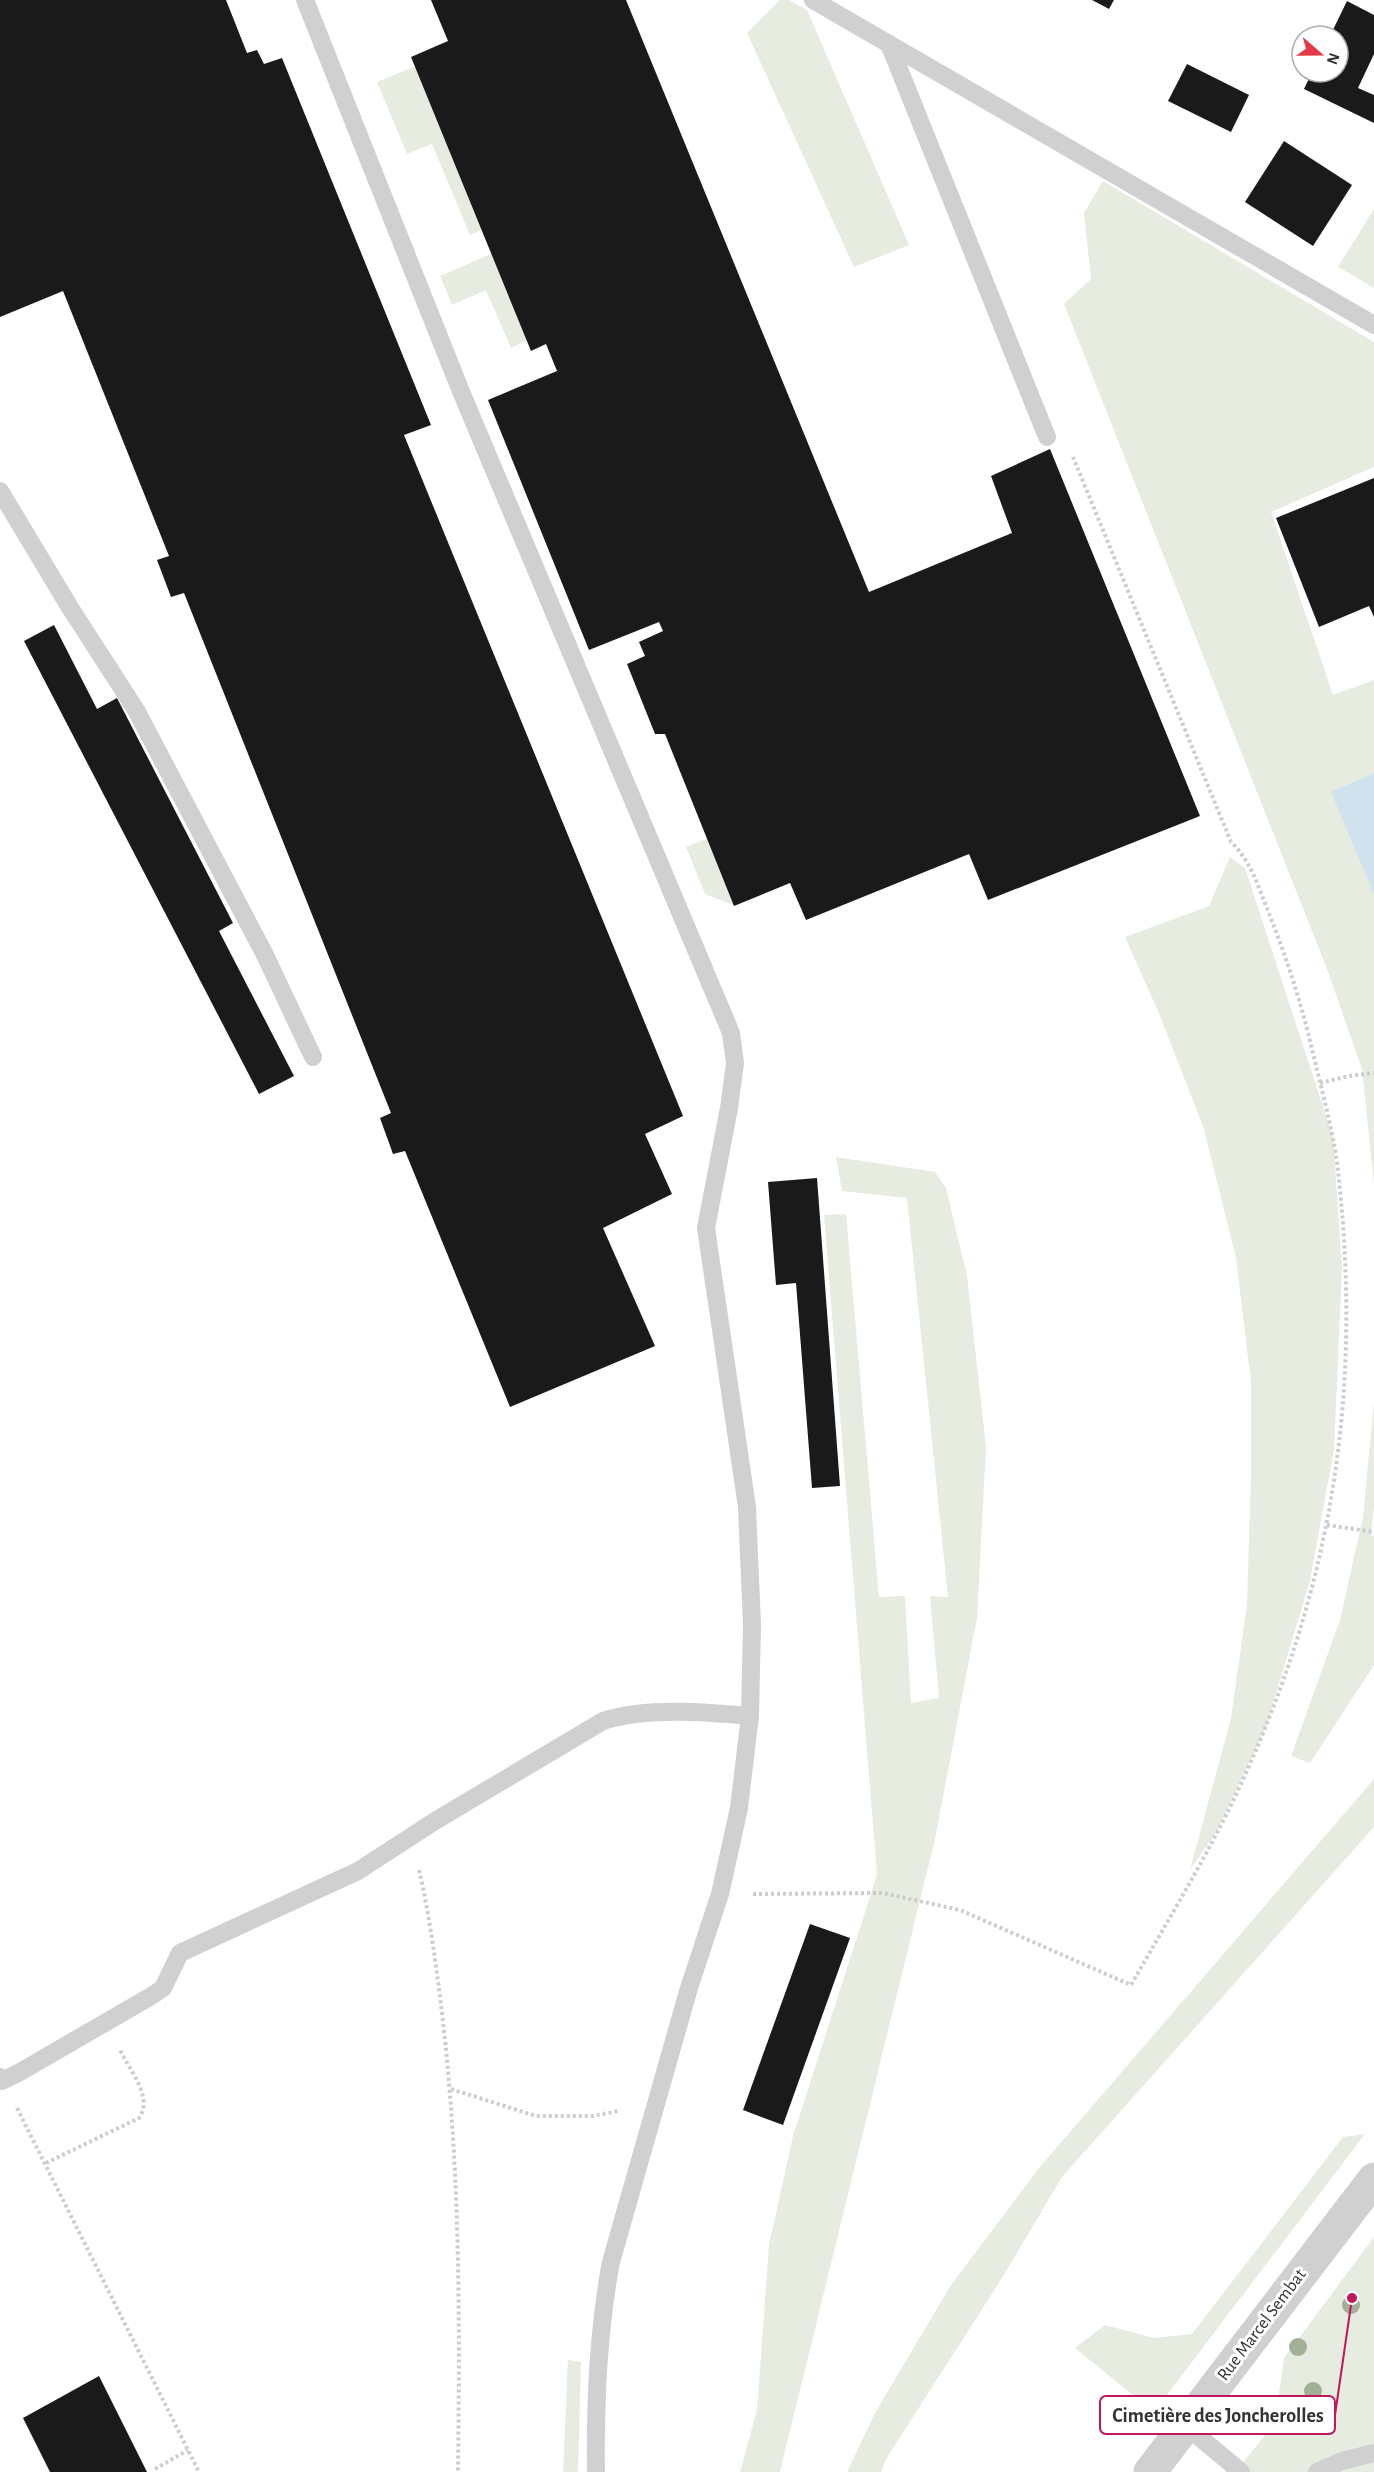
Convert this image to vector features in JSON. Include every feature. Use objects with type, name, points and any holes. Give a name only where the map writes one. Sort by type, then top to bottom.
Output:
[{"type":"street","name":"Rue Marcel Sembat","points":[[1150,2472],[1374,2179]]},
{"type":"lane","points":[[305,0],[462,394],[730,1033],[735,1063],[729,1108],[706,1228],[747,1507],[752,1625],[750,1716],[739,1808],[720,1894],[689,1988],[611,2262],[604,2300],[597,2393],[596,2472]]},
{"type":"lane","points":[[813,0],[1374,325]]},
{"type":"lane","points":[[889,44],[1047,437]]},
{"type":"lane","points":[[0,491],[69,606],[136,710],[266,956],[313,1057]]},
{"type":"lane","points":[[1,2079],[106,2023],[163,1988],[180,1953],[350,1875],[435,1821],[603,1721],[616,1717],[655,1713],[717,1713],[750,1716]]},
{"type":"lane","points":[[1185,2425],[1241,2472]]},
{"type":"lane","points":[[1317,2472],[1342,2461],[1374,2453]]},
{"type":"path","points":[[720,1894],[883,1893],[926,1902],[960,1910],[1131,1985],[1216,1835],[1269,1720],[1314,1587],[1327,1526],[1343,1417],[1346,1368],[1346,1310],[1339,1178],[1320,1083],[1292,975],[1254,877],[1243,854],[1231,842],[1071,450],[1047,437]]},
{"type":"path","points":[[1320,1083],[1374,1073]]},
{"type":"path","points":[[1327,1526],[1374,1532]]},
{"type":"path","points":[[411,1838],[425,1896],[436,1961],[451,2089],[458,2224],[458,2472]]},
{"type":"path","points":[[46,2163],[139,2118],[143,2112],[145,2105],[142,2093],[106,2023]]},
{"type":"path","points":[[1,2079],[46,2163],[200,2472]]},
{"type":"path","points":[[451,2089],[536,2116],[592,2116],[632,2109],[653,2114]]},
{"type":"path","points":[[155,2469],[188,2450]]},
{"type":"shaded area","points":[[780,0],[789,0],[807,10],[909,245],[854,267],[747,33]]},
{"type":"shaded area","points":[[418,65],[486,228],[470,235],[432,144],[407,154],[377,82]]},
{"type":"shaded area","points":[[1103,181],[1374,342],[1374,467],[1271,512],[1333,695],[1374,680],[1374,1184],[1362,1069],[1327,969],[1064,304],[1091,279],[1084,213]]},
{"type":"shaded area","points":[[1374,209],[1374,288],[1338,267]]},
{"type":"shaded area","points":[[493,253],[530,339],[511,348],[486,290],[452,305],[440,276]]},
{"type":"shaded area","points":[[709,838],[736,906],[705,894],[686,847]]},
{"type":"shaded area","points":[[1230,857],[1245,868],[1333,1137],[1342,1268],[1334,1449],[1310,1581],[1266,1727],[1217,1831],[1190,1870],[1231,1718],[1247,1605],[1251,1382],[1236,1258],[1203,1126],[1158,1011],[1125,937],[1209,906]]},
{"type":"shaded area","points":[[836,1157],[935,1172],[946,1188],[967,1276],[986,1447],[977,1618],[935,1839],[780,2472],[740,2472],[757,2410],[769,2245],[793,2136],[877,1875],[824,1215],[846,1214],[879,1597],[905,1596],[911,1703],[939,1698],[930,1596],[948,1597],[907,1198],[842,1191]]},
{"type":"shaded area","points":[[1374,1403],[1374,1508],[1371,1535],[1374,1536],[1374,1665],[1310,1763],[1291,1756],[1340,1620],[1363,1517]]},
{"type":"shaded area","points":[[1374,1779],[1374,1827],[1062,2177],[1002,2278],[886,2459],[881,2472],[847,2472],[875,2413],[951,2285],[1039,2168]]},
{"type":"shaded area","points":[[1365,2134],[1154,2412],[1075,2348],[1105,2325],[1154,2338],[1192,2334],[1343,2137]]},
{"type":"shaded area","points":[[1374,2237],[1374,2472],[1235,2472],[1275,2423],[1284,2358]]},
{"type":"shaded area","points":[[568,2360],[581,2362],[578,2472],[563,2472]]},
{"type":"water","points":[[1374,773],[1374,894],[1331,792]]},
{"type":"building","points":[[0,0],[226,0],[247,53],[257,50],[264,64],[282,58],[431,425],[404,435],[683,1116],[645,1134],[672,1194],[603,1228],[655,1346],[510,1407],[405,1151],[393,1154],[380,1118],[391,1113],[184,593],[171,597],[157,560],[169,556],[63,291],[0,317]]},
{"type":"building","points":[[431,0],[626,0],[869,592],[1012,533],[991,476],[1050,449],[1200,816],[988,900],[969,854],[806,920],[790,883],[734,906],[665,734],[655,734],[627,664],[645,656],[639,642],[663,631],[659,622],[589,650],[488,400],[557,371],[546,344],[531,351],[411,57],[448,41]]},
{"type":"building","points":[[1092,0],[1114,0],[1109,9]]},
{"type":"building","points":[[1347,1],[1374,15],[1374,54],[1358,88],[1374,95],[1374,123],[1304,89],[1306,84],[1350,84],[1350,24],[1336,24]]},
{"type":"building","points":[[1187,64],[1249,95],[1231,132],[1168,101]]},
{"type":"building","points":[[1284,141],[1352,185],[1313,246],[1245,202]]},
{"type":"building","points":[[1374,478],[1374,617],[1369,606],[1319,627],[1276,518]]},
{"type":"building","points":[[54,625],[97,709],[117,698],[233,923],[219,931],[294,1076],[259,1094],[24,641]]},
{"type":"building","points":[[817,1178],[840,1486],[812,1488],[796,1283],[776,1285],[768,1182]]},
{"type":"building","points":[[810,1924],[850,1938],[783,2125],[743,2110]]},
{"type":"building","points":[[99,2376],[147,2472],[50,2472],[23,2418]]},
{"type":"place","name":"Cimetière des Joncherolles","points":[[1352,2298]]}]
